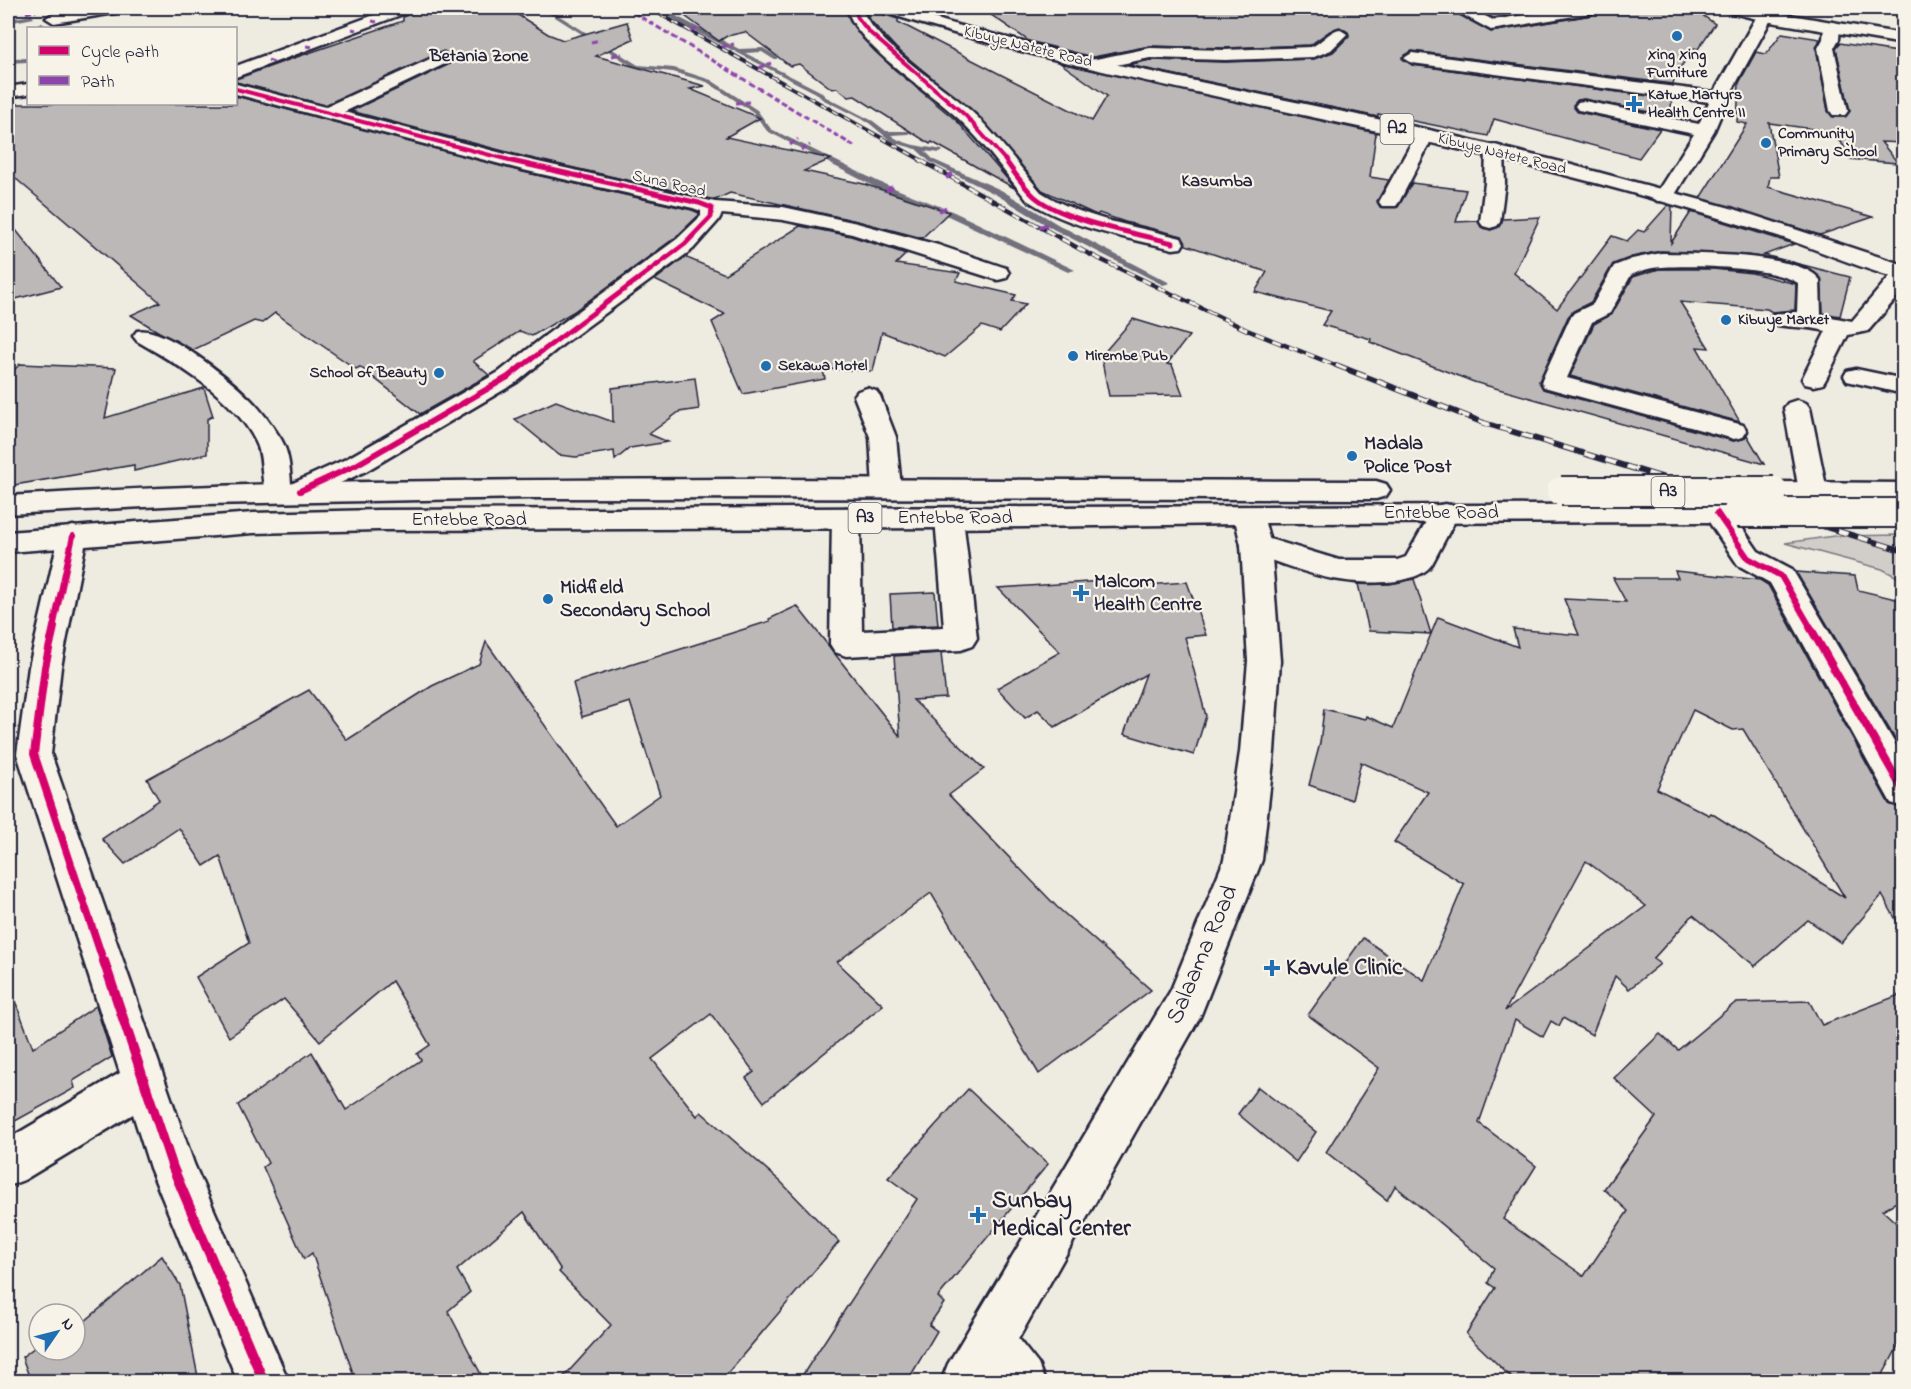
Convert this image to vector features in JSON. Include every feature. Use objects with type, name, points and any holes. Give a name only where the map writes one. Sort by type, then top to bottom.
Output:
[{"type":"street","points":[[49,13],[115,8]]},
{"type":"street","points":[[237,72],[406,8]]},
{"type":"street","points":[[854,8],[859,23],[964,114],[1041,202],[1068,213],[1173,243]]},
{"type":"street","name":"Kibuye Natete Road","points":[[885,8],[957,30],[1097,64],[1495,152],[1664,197],[1797,236],[1904,273]]},
{"type":"street","points":[[1458,8],[1491,24],[1592,8]]},
{"type":"street","points":[[1730,8],[1904,39]]},
{"type":"street","points":[[49,13],[69,27]]},
{"type":"street","points":[[1664,197],[1705,131],[1719,98],[1765,16]]},
{"type":"street","points":[[1832,27],[1831,39],[1826,48],[1833,68],[1834,92],[1839,111]]},
{"type":"street","points":[[1097,64],[1150,53],[1226,56],[1314,52],[1325,47],[1339,34]]},
{"type":"street","points":[[329,112],[443,58]]},
{"type":"street","points":[[1412,58],[1719,98]]},
{"type":"street","points":[[8,92],[27,89]]},
{"type":"street","name":"Suna Road","points":[[237,89],[523,164],[682,199],[712,208],[711,217],[685,244],[554,340],[508,377],[356,465],[290,492]]},
{"type":"street","points":[[1584,106],[1705,131]]},
{"type":"street","points":[[1389,202],[1425,135]]},
{"type":"street","points":[[1490,222],[1495,183],[1495,152]]},
{"type":"street","points":[[712,208],[752,209],[816,221],[932,250],[998,273]]},
{"type":"street","points":[[1734,431],[1553,382],[1582,318],[1602,308],[1622,271],[1640,264],[1661,260],[1703,260],[1781,268],[1802,274],[1809,280],[1809,320]]},
{"type":"street","points":[[1781,319],[1809,320],[1842,328],[1860,326],[1904,273]]},
{"type":"street","points":[[1814,379],[1838,331],[1842,328]]},
{"type":"street","points":[[145,336],[180,355],[206,373],[254,419],[265,435],[276,461],[276,483],[290,492]]},
{"type":"street","points":[[1856,376],[1904,387]]},
{"type":"street","points":[[867,396],[883,437],[887,488]]},
{"type":"street","points":[[1797,408],[1813,491]]},
{"type":"street","name":"Entebbe Road","points":[[8,505],[80,499],[290,492],[887,488],[1904,492]]},
{"type":"street","points":[[1252,529],[1340,570],[1400,571],[1417,564],[1445,513]]},
{"type":"street","name":"Entebbe Road","points":[[8,543],[73,536],[276,523],[949,518],[1252,529],[1445,513],[1904,513]]},
{"type":"street","points":[[1720,513],[1748,558],[1781,576],[1904,792]]},
{"type":"street","points":[[846,518],[846,644],[961,638],[949,518]]},
{"type":"street","name":"Salaama Road","points":[[978,1362],[1186,1003],[1243,860],[1257,752],[1264,661],[1252,529]]},
{"type":"street","points":[[73,536],[45,667],[34,754],[173,1167],[240,1330],[264,1382]]},
{"type":"street","points":[[8,1164],[144,1083]]},
{"type":"street","points":[[978,1362],[1020,1382]]},
{"type":"shaded area","points":[[1903,535],[1903,580],[1882,569],[1785,543],[1834,536]]},
{"type":"building","points":[[416,8],[507,8],[548,34],[563,40],[627,22],[633,39],[596,56],[705,86],[690,89],[760,118],[726,137],[831,159],[804,171],[864,184],[949,212],[922,238],[730,193],[715,200],[526,157],[351,111],[450,64],[453,57],[444,51],[325,105],[237,82],[237,79],[403,21],[403,17],[412,13]]},
{"type":"building","points":[[674,8],[845,8],[851,23],[863,39],[894,69],[957,121],[1016,189],[932,142],[930,144],[855,96],[849,97],[837,88],[832,89],[799,64],[790,66],[745,32],[727,36],[719,41]]},
{"type":"building","points":[[863,8],[875,8],[879,13],[898,19],[898,22],[1092,121],[1107,96],[1060,63],[1376,133],[1370,177],[1389,180],[1377,201],[1380,207],[1398,207],[1412,183],[1466,190],[1456,222],[1478,221],[1481,227],[1491,230],[1499,227],[1503,219],[1540,217],[1514,273],[1557,309],[1612,236],[1627,241],[1638,230],[1644,232],[1668,205],[1672,206],[1671,243],[1691,212],[1794,244],[1764,255],[1789,261],[1746,255],[1661,251],[1613,264],[1591,302],[1573,311],[1568,317],[1539,381],[1543,389],[1733,441],[1743,439],[1747,435],[1764,464],[1474,382],[1370,342],[1371,339],[1322,325],[1331,311],[1255,292],[1267,272],[1186,245],[1182,236],[1099,213],[1097,215],[1042,190],[982,119],[896,48],[871,21]]},
{"type":"building","points":[[981,8],[1253,8],[1263,13],[1298,8],[1448,8],[1491,32],[1592,15],[1602,8],[1692,8],[1715,24],[1698,49],[1694,48],[1675,75],[1673,84],[1412,51],[1402,57],[1412,65],[1672,99],[1670,116],[1584,99],[1578,100],[1573,105],[1578,112],[1660,129],[1639,158],[1494,119],[1488,136],[1378,114],[1378,117],[1128,65],[1150,60],[1225,62],[1314,59],[1333,52],[1349,36],[1348,32],[1340,27],[1310,45],[1225,48],[1150,46],[1093,57],[1029,41]]},
{"type":"building","points":[[1473,8],[1557,8],[1493,18]]},
{"type":"building","points":[[1782,33],[1820,39],[1816,48],[1828,111],[1833,117],[1845,117],[1850,111],[1836,48],[1840,43],[1904,53],[1904,143],[1881,142],[1898,163],[1849,159],[1843,145],[1828,131],[1769,123],[1779,177],[1770,177],[1768,187],[1873,217],[1820,235],[1700,198],[1747,124],[1737,122],[1739,83],[1756,52],[1766,54]]},
{"type":"building","points":[[237,96],[523,172],[692,210],[699,215],[676,237],[573,312],[532,336],[520,331],[473,361],[489,375],[420,414],[360,367],[356,369],[275,313],[262,323],[254,321],[193,350],[131,315],[160,302],[8,172],[8,104],[237,105]]},
{"type":"building","points":[[8,220],[61,287],[8,301]]},
{"type":"building","points":[[800,226],[851,236],[906,254],[896,264],[960,273],[956,281],[1016,295],[1012,301],[1026,304],[1000,332],[982,326],[945,357],[882,332],[873,371],[823,369],[825,379],[743,394],[712,322],[725,314],[655,280],[685,257],[725,274]]},
{"type":"building","points":[[1796,263],[1850,277],[1840,316],[1823,313],[1821,278],[1810,269]]},
{"type":"building","points":[[1659,269],[1713,269],[1752,273],[1796,284],[1795,310],[1772,312],[1767,309],[1680,302],[1709,348],[1697,347],[1740,422],[1570,376],[1594,324],[1612,314],[1633,277]]},
{"type":"building","points":[[1133,319],[1189,336],[1167,364],[1172,365],[1183,395],[1109,396],[1101,356]]},
{"type":"building","points":[[20,364],[116,368],[105,418],[204,388],[213,416],[207,419],[207,454],[134,471],[134,465],[8,486],[8,376]]},
{"type":"building","points":[[695,378],[699,409],[679,412],[649,434],[668,442],[630,448],[615,460],[614,451],[576,457],[559,455],[515,419],[556,401],[613,422],[612,388]]},
{"type":"building","points":[[1675,571],[1760,580],[1768,585],[1889,804],[1904,809],[1904,934],[1882,895],[1841,943],[1808,920],[1755,966],[1693,915],[1653,959],[1660,964],[1629,989],[1615,976],[1592,1035],[1563,1018],[1559,1026],[1551,1021],[1543,1037],[1515,1020],[1479,1123],[1536,1166],[1503,1219],[1584,1276],[1628,1211],[1604,1189],[1656,1117],[1614,1078],[1660,1034],[1678,1050],[1735,1003],[1809,1001],[1822,1025],[1904,993],[1904,1198],[1882,1210],[1904,1230],[1904,1335],[1879,1382],[1516,1382],[1466,1334],[1495,1288],[1488,1283],[1494,1268],[1395,1186],[1387,1200],[1326,1152],[1379,1068],[1308,1015],[1363,938],[1424,980],[1464,884],[1394,842],[1428,792],[1361,762],[1352,800],[1309,785],[1320,743],[1324,709],[1365,719],[1366,716],[1393,728],[1438,617],[1518,647],[1513,629],[1579,635],[1564,599],[1626,602],[1613,578],[1678,578]],"holes":[[[1693,710],[1733,730],[1743,729],[1845,898],[1711,813],[1709,815],[1657,789]],[[1586,861],[1646,906],[1505,1011]]]},
{"type":"building","points":[[1796,572],[1855,576],[1858,590],[1904,601],[1904,754]]},
{"type":"building","points":[[1414,579],[1431,634],[1369,631],[1358,584],[1390,584]]},
{"type":"building","points":[[1118,580],[1119,587],[1187,582],[1206,635],[1185,637],[1206,716],[1194,755],[1124,734],[1146,674],[1055,727],[1038,710],[1025,718],[997,688],[1060,652],[998,588]]},
{"type":"building","points":[[935,592],[938,625],[892,627],[890,594]]},
{"type":"building","points":[[797,606],[900,736],[894,656],[941,653],[946,698],[913,700],[984,769],[949,795],[1057,907],[1151,990],[1039,1074],[931,893],[837,962],[883,1005],[764,1102],[746,1078],[754,1072],[711,1014],[652,1059],[697,1116],[701,1112],[781,1182],[839,1242],[720,1382],[559,1382],[611,1325],[559,1272],[561,1270],[524,1212],[457,1270],[470,1292],[448,1311],[485,1382],[356,1382],[312,1253],[304,1259],[263,1167],[268,1163],[238,1105],[312,1052],[346,1110],[421,1060],[417,1054],[430,1045],[392,981],[320,1041],[284,999],[229,1037],[196,977],[249,943],[220,856],[204,866],[179,828],[125,864],[102,839],[159,800],[147,779],[309,690],[347,740],[432,686],[479,664],[486,642],[616,826],[660,795],[630,702],[582,717],[573,683],[770,621],[769,619]]},
{"type":"building","points":[[8,990],[11,990],[33,1048],[96,1006],[112,1057],[73,1081],[75,1088],[8,1125]]},
{"type":"building","points":[[1258,1087],[1316,1132],[1296,1162],[1238,1114]]},
{"type":"building","points":[[968,1089],[1048,1164],[938,1297],[944,1303],[929,1325],[937,1331],[907,1382],[798,1382],[917,1199],[888,1178]]},
{"type":"building","points":[[162,1256],[180,1285],[199,1382],[31,1382],[22,1357],[27,1353],[27,1362],[87,1362],[87,1319]]},
{"type":"waterway","points":[[544,8],[637,67],[674,70],[709,81],[755,111],[769,130],[876,184],[951,214],[1071,270]]},
{"type":"waterway","points":[[658,8],[818,92],[824,98],[871,122],[884,133]]},
{"type":"waterway","points":[[8,21],[32,17]]},
{"type":"waterway","points":[[40,24],[44,27]]},
{"type":"waterway","points":[[739,51],[763,50],[775,58]]},
{"type":"waterway","points":[[8,61],[27,60]]},
{"type":"waterway","points":[[884,133],[909,132]]},
{"type":"waterway","points":[[884,133],[894,141],[918,148]]},
{"type":"waterway","points":[[918,148],[940,151]]},
{"type":"waterway","points":[[918,148],[932,161],[998,192],[1056,227],[1166,283]]},
{"type":"waterway","points":[[8,182],[27,170]]},
{"type":"railway","points":[[649,8],[923,161]]},
{"type":"railway","points":[[920,160],[1085,252],[1247,330],[1340,367]]},
{"type":"railway","points":[[1336,365],[1484,423],[1904,551]]},
{"type":"marked path","points":[[626,8],[854,146]]},
{"type":"marked path","points":[[26,13],[36,11]]},
{"type":"marked path","points":[[550,14],[556,12]]},
{"type":"marked path","points":[[372,21],[377,22]]},
{"type":"marked path","points":[[691,31],[701,28]]},
{"type":"marked path","points":[[352,29],[356,30]]},
{"type":"marked path","points":[[591,42],[600,40]]},
{"type":"marked path","points":[[722,47],[734,44]]},
{"type":"marked path","points":[[306,46],[313,47]]},
{"type":"marked path","points":[[612,56],[622,54]]},
{"type":"marked path","points":[[268,60],[274,62]]},
{"type":"marked path","points":[[759,68],[771,63]]},
{"type":"marked path","points":[[736,103],[749,102]]},
{"type":"marked path","points":[[790,145],[798,139]]},
{"type":"marked path","points":[[801,150],[810,145]]},
{"type":"marked path","points":[[946,178],[954,173]]},
{"type":"marked path","points":[[886,191],[896,185]]},
{"type":"marked path","points":[[939,211],[947,207]]},
{"type":"marked path","points":[[1039,227],[1051,224]]},
{"type":"cycle path","points":[[854,8],[858,18],[884,47],[965,115],[1034,196],[1062,212],[1173,243]]},
{"type":"cycle path","points":[[237,89],[523,164],[699,203],[712,208],[711,217],[685,244],[554,340],[508,377],[356,465],[300,491]]},
{"type":"cycle path","points":[[1717,513],[1748,558],[1781,576],[1904,792]]},
{"type":"cycle path","points":[[73,536],[45,667],[34,754],[173,1168],[264,1382]]},
{"type":"place","name":"Xing Xing Furniture","points":[[1677,36]]},
{"type":"place","name":"Katwe Martyrs Health Centre II","points":[[1634,104]]},
{"type":"place","name":"Community Primary School","points":[[1766,143]]},
{"type":"place","name":"Kibuye Market","points":[[1726,320]]},
{"type":"place","name":"Mirembe Pub","points":[[1073,356]]},
{"type":"place","name":"Sekawa Motel","points":[[766,366]]},
{"type":"place","name":"School of Beauty","points":[[439,373]]},
{"type":"place","name":"Madala Police Post","points":[[1352,456]]},
{"type":"place","name":"Malcom Health Centre","points":[[1081,593]]},
{"type":"place","name":"Midfield Secondary School","points":[[548,599]]},
{"type":"place","name":"Kavule Clinic","points":[[1272,968]]},
{"type":"place","name":"Sunbay Medical Center","points":[[978,1215]]},
{"type":"district","name":"Betania Zone","points":[[479,57]]},
{"type":"district","name":"Kasumba","points":[[1217,182]]}]
